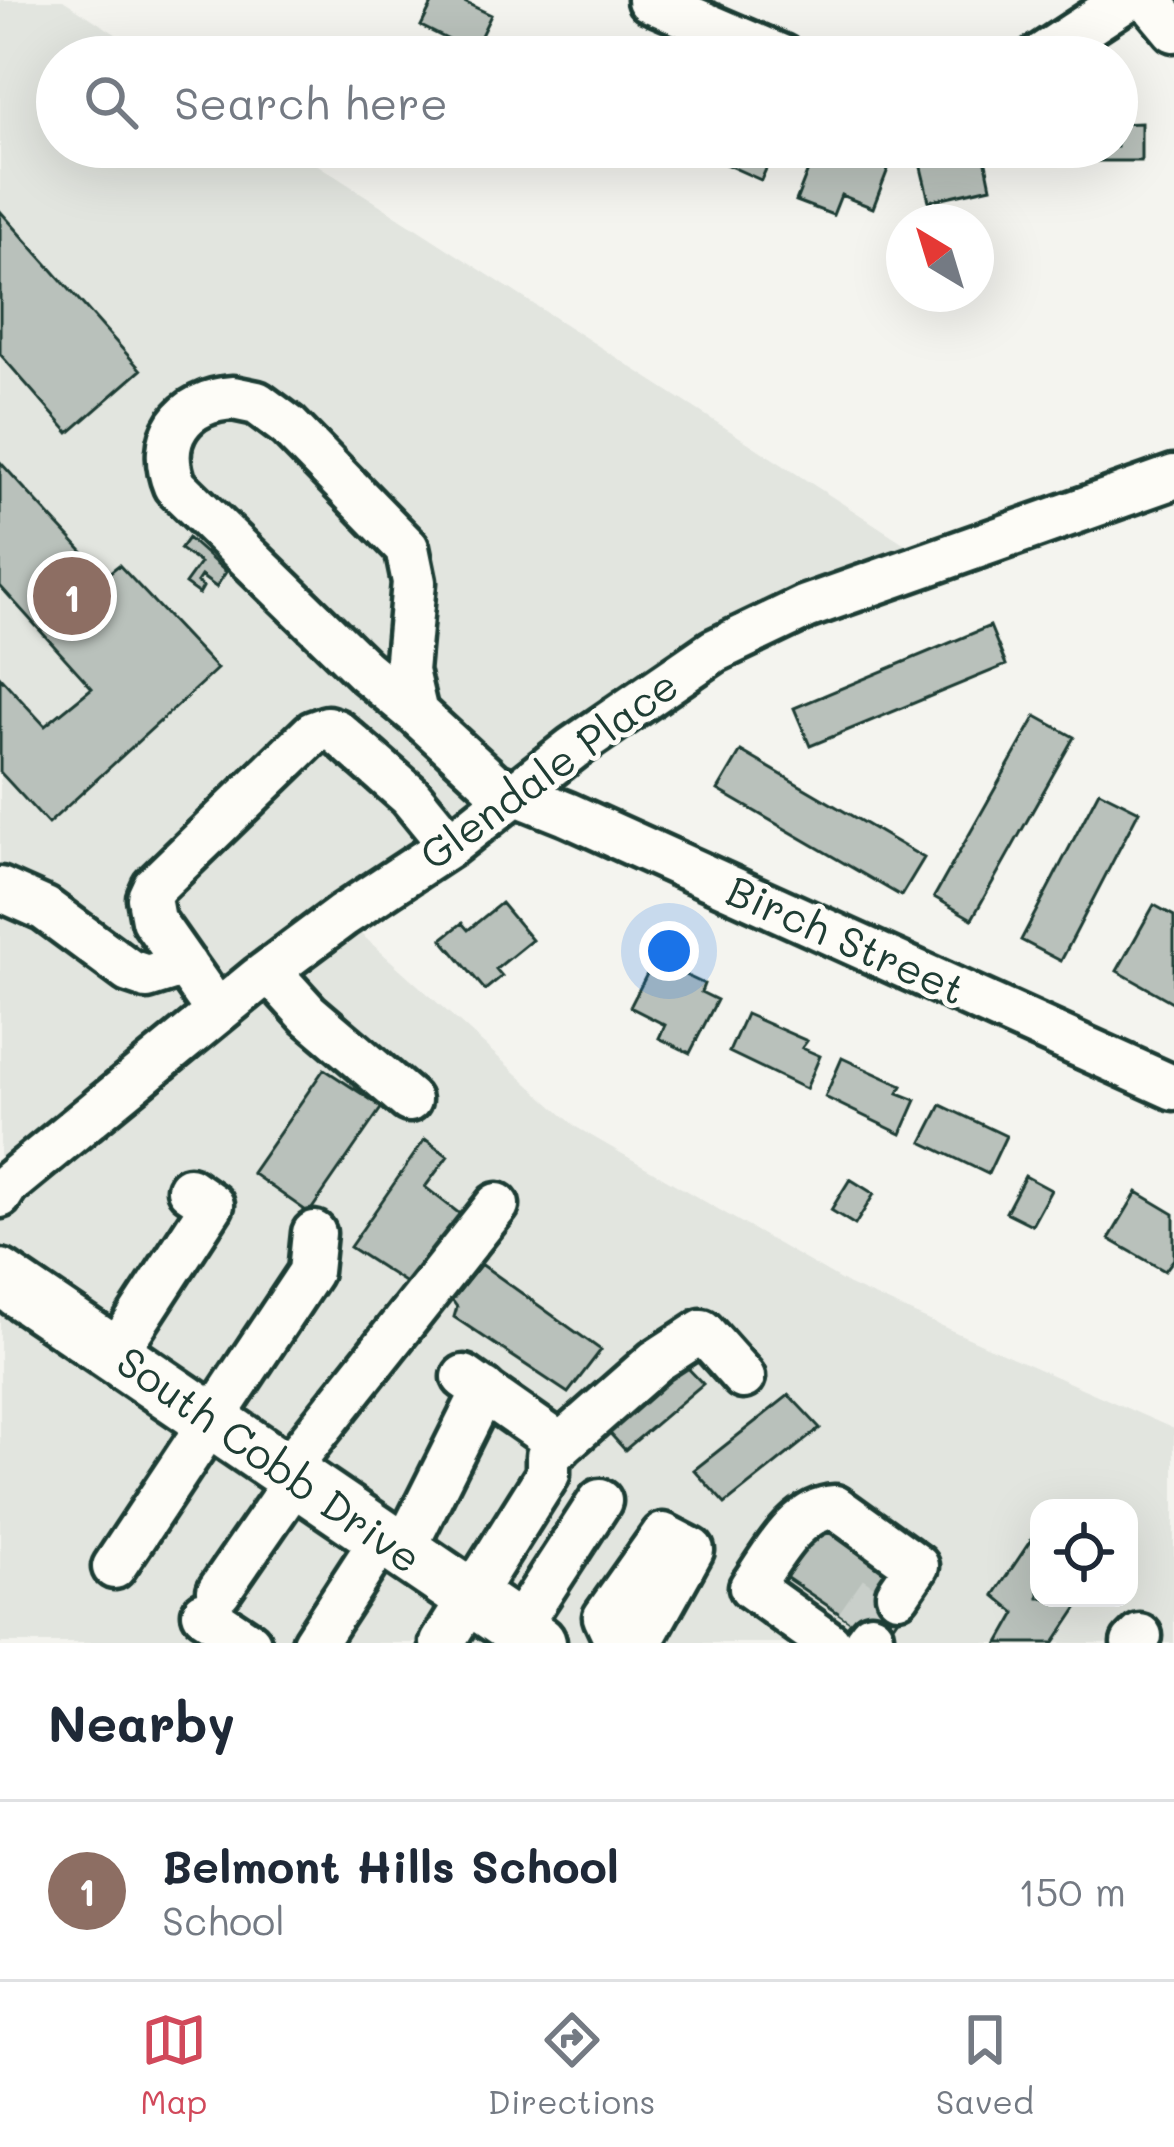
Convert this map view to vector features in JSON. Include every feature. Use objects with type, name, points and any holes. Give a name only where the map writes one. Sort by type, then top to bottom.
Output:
[{"type":"main road","name":"South Cobb Drive","points":[[0,1277],[528,1636]]},
{"type":"street","points":[[649,0],[733,36]]},
{"type":"street","points":[[1071,36],[1126,0]]},
{"type":"street","points":[[1149,0],[1174,30]]},
{"type":"street","name":"Birch Street","points":[[416,713],[406,671],[414,582],[407,548],[288,425],[257,403],[215,399],[192,408],[179,422],[166,463],[175,486],[364,670],[494,785],[1174,1088]]},
{"type":"street","name":"Glendale Place","points":[[0,1196],[7,1185],[93,1123],[268,970],[450,845],[573,748],[713,651],[806,607],[1174,477]]},
{"type":"street","points":[[217,1011],[152,920],[149,898],[154,887],[320,729],[336,731],[410,796],[450,845]]},
{"type":"street","points":[[0,889],[45,909],[129,971],[147,977],[185,965]]},
{"type":"street","points":[[268,970],[308,1014],[409,1100]]},
{"type":"street","points":[[115,1354],[212,1205],[189,1189]]},
{"type":"street","points":[[249,1643],[212,1602],[292,1474],[497,1205]]},
{"type":"street","points":[[114,1567],[310,1272],[314,1233]]},
{"type":"street","points":[[442,1643],[555,1460],[656,1361],[702,1331],[743,1377]]},
{"type":"street","points":[[314,1643],[393,1546],[473,1383],[555,1460]]},
{"type":"street","points":[[528,1636],[600,1501]]},
{"type":"street","points":[[836,1636],[751,1587],[801,1519],[835,1507],[896,1579]]},
{"type":"street","points":[[620,1643],[644,1636],[678,1542]]},
{"type":"shaded area","points":[[0,0],[63,0],[119,36],[36,36],[36,168],[323,168],[930,560],[806,607],[342,917],[576,1127],[849,1285],[1174,1429],[1174,1643],[0,1643]]},
{"type":"building","points":[[434,0],[460,0],[491,15],[481,36],[441,36],[421,26]]},
{"type":"building","points":[[1141,123],[1141,161],[1138,161]]},
{"type":"building","points":[[734,168],[766,168],[761,180]]},
{"type":"building","points":[[809,168],[888,168],[873,208],[841,195],[833,215],[796,201]]},
{"type":"building","points":[[921,168],[987,168],[991,187],[929,201]]},
{"type":"building","points":[[0,211],[141,370],[69,433],[0,354]]},
{"type":"building","points":[[0,462],[105,576],[119,565],[217,669],[48,824],[0,772],[0,677],[45,726],[92,688],[0,586]]},
{"type":"building","points":[[188,538],[226,572],[216,587],[201,576],[199,594],[185,584],[200,563],[180,549]]},
{"type":"building","points":[[990,626],[1006,665],[810,746],[794,708]]},
{"type":"building","points":[[1036,716],[1074,737],[972,919],[934,897]]},
{"type":"building","points":[[741,751],[924,858],[901,896],[718,790]]},
{"type":"building","points":[[1099,791],[1139,811],[1061,961],[1021,940]]},
{"type":"building","points":[[501,903],[532,940],[496,969],[502,976],[485,990],[442,939],[462,923],[468,930]]},
{"type":"building","points":[[1154,905],[1174,916],[1174,1003],[1117,971]]},
{"type":"building","points":[[650,968],[668,977],[672,969],[704,984],[701,992],[717,1000],[690,1053],[659,1038],[665,1025],[630,1007]]},
{"type":"building","points":[[746,1014],[807,1041],[802,1048],[820,1056],[806,1089],[729,1052]]},
{"type":"building","points":[[842,1058],[902,1086],[898,1093],[916,1100],[901,1134],[825,1097]]},
{"type":"building","points":[[324,1069],[382,1107],[309,1213],[252,1173]]},
{"type":"building","points":[[941,1105],[1006,1136],[988,1174],[922,1142]]},
{"type":"building","points":[[425,1139],[448,1156],[425,1187],[460,1214],[412,1287],[350,1247]]},
{"type":"building","points":[[1025,1176],[1051,1190],[1032,1225],[1006,1212]]},
{"type":"building","points":[[850,1179],[874,1194],[855,1225],[831,1210]]},
{"type":"building","points":[[1137,1192],[1174,1214],[1174,1259],[1165,1271],[1109,1239]]},
{"type":"building","points":[[481,1264],[601,1350],[568,1393],[454,1317],[457,1307],[452,1300]]},
{"type":"building","points":[[682,1362],[703,1384],[625,1450],[606,1429]]},
{"type":"building","points":[[789,1395],[820,1428],[725,1504],[694,1470]]},
{"type":"building","points":[[824,1512],[897,1562],[880,1582],[909,1602],[881,1642],[781,1574]]},
{"type":"building","points":[[1030,1541],[1030,1607],[1078,1607],[1054,1643],[999,1643],[1016,1613],[994,1595]]},
{"type":"tunnel","points":[[856,1625],[884,1585]]},
{"type":"place","name":"Belmont Hills School","points":[[72,596]]}]
